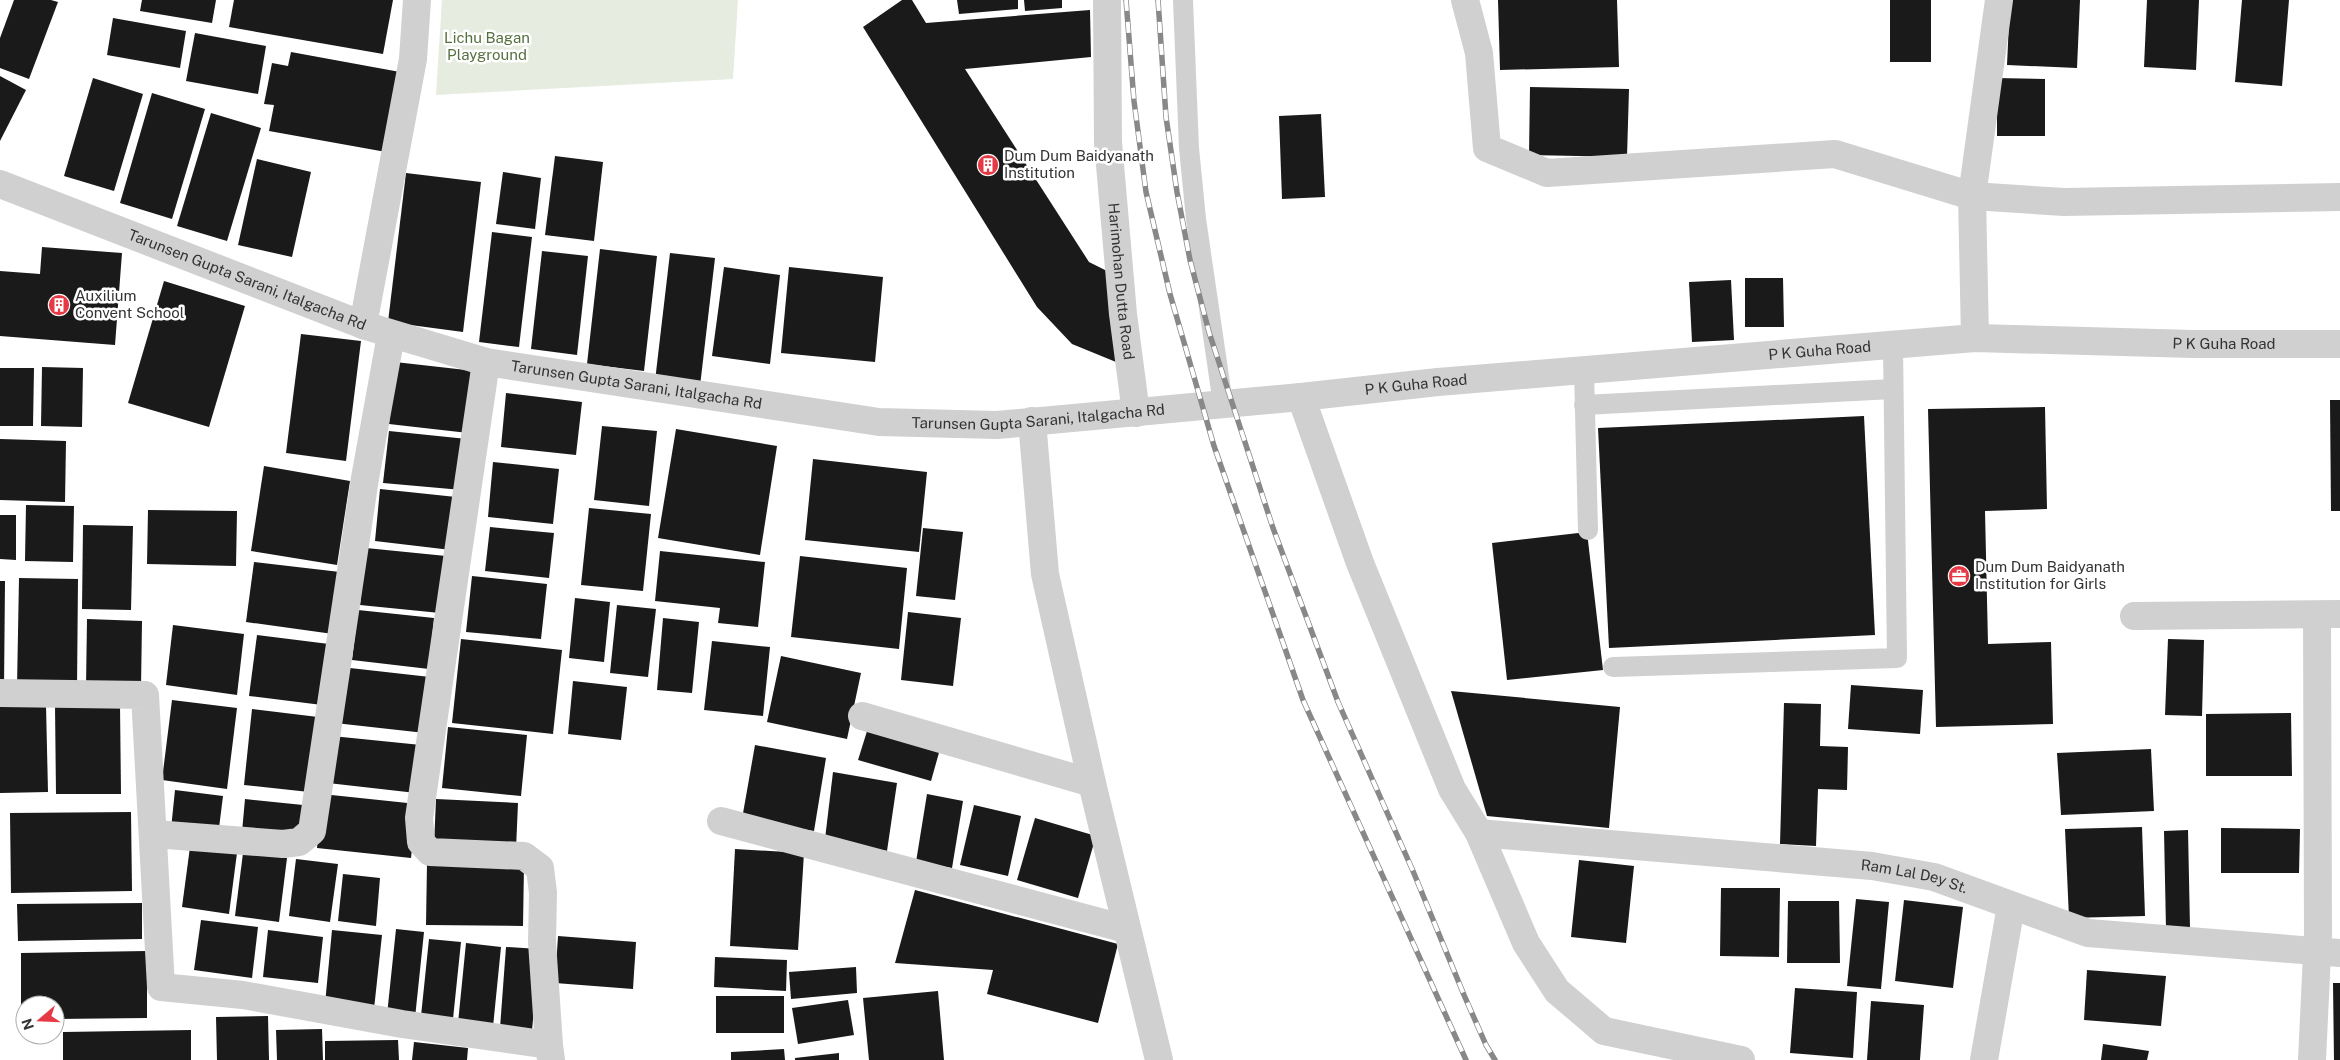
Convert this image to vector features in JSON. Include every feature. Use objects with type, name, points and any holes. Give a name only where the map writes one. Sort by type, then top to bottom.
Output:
[{"type":"street","points":[[363,325],[413,59],[417,0]]},
{"type":"street","name":"Harimohan Dutta Road","points":[[1107,0],[1108,142],[1124,314],[1136,413]]},
{"type":"street","points":[[1465,0],[1479,53],[1487,148],[1547,172],[1835,154],[1972,196],[2064,202],[2340,197]]},
{"type":"street","points":[[1974,338],[1972,196],[1999,0]]},
{"type":"street","name":"Tarunsen Gupta Sarani, Italgacha Rd","points":[[0,184],[363,325],[391,335],[486,362],[879,422],[996,425],[1301,397]]},
{"type":"street","points":[[154,834],[282,844],[299,842],[312,831],[365,478],[391,335]]},
{"type":"street","name":"P K Guha Road","points":[[1301,397],[1438,382],[1974,338],[2193,344],[2340,344]]},
{"type":"street","points":[[0,693],[145,695],[161,987],[243,995],[550,1052],[542,942],[543,893],[540,868],[524,856],[430,852],[421,842],[419,818],[486,362]]},
{"type":"street","points":[[1301,397],[1363,572],[1452,789],[1479,832],[1526,943],[1557,991],[1604,1031],[1741,1060]]},
{"type":"street","points":[[1032,421],[1045,574],[1092,784],[1159,1060]]},
{"type":"street","points":[[2134,616],[2329,615],[2329,953],[2312,1060]]},
{"type":"street","points":[[862,716],[1092,784]]},
{"type":"street","points":[[721,821],[1126,928]]},
{"type":"street","name":"Ram Lal Dey St.","points":[[1479,832],[1872,866],[1934,877],[2088,933],[2329,953]]},
{"type":"street","points":[[1984,1060],[2010,906]]},
{"type":"lane","points":[[1184,0],[1189,148],[1196,219],[1223,404]]},
{"type":"lane","points":[[1612,667],[1897,658],[1893,346]]},
{"type":"lane","points":[[1584,371],[1588,530]]},
{"type":"lane","points":[[1584,405],[1893,389]]},
{"type":"green space","name":"Lichu Bagan Playground","points":[[442,0],[738,0],[733,79],[436,95]]},
{"type":"building","points":[[14,0],[51,0],[58,2],[29,79],[0,68],[0,38]]},
{"type":"building","points":[[142,0],[216,0],[212,23],[140,11]]},
{"type":"building","points":[[234,0],[393,0],[383,54],[229,27]]},
{"type":"building","name":"Dum Dum Baidyanath Institution","points":[[902,0],[912,0],[926,23],[1090,10],[1091,57],[965,69],[1089,262],[1107,271],[1116,362],[1072,344],[1037,307],[863,27]]},
{"type":"building","points":[[957,0],[1018,0],[1018,9],[959,14]]},
{"type":"building","points":[[1024,0],[1062,0],[1062,8],[1025,11]]},
{"type":"building","points":[[1498,0],[1617,0],[1619,67],[1500,70]]},
{"type":"building","points":[[1890,0],[1931,0],[1931,62],[1890,62]]},
{"type":"building","points":[[2010,0],[2080,0],[2077,68],[2007,65]]},
{"type":"building","points":[[2147,0],[2199,0],[2196,70],[2144,67]]},
{"type":"building","points":[[2242,0],[2289,0],[2282,86],[2235,82]]},
{"type":"building","points":[[113,18],[186,31],[180,68],[107,55]]},
{"type":"building","points":[[195,33],[266,46],[258,94],[186,81]]},
{"type":"building","points":[[291,52],[400,72],[386,152],[269,131],[274,105],[264,104],[272,63],[288,66]]},
{"type":"building","points":[[0,76],[26,90],[0,141]]},
{"type":"building","points":[[93,78],[143,94],[114,191],[64,176]]},
{"type":"building","points":[[1997,78],[2045,79],[2045,136],[1997,136]]},
{"type":"building","points":[[1530,87],[1629,89],[1627,157],[1529,155]]},
{"type":"building","points":[[152,93],[205,109],[172,219],[120,203]]},
{"type":"building","points":[[211,113],[261,128],[227,241],[177,226]]},
{"type":"building","points":[[1321,114],[1325,197],[1282,199],[1279,116]]},
{"type":"building","points":[[555,156],[603,162],[594,241],[545,235]]},
{"type":"building","points":[[257,159],[311,172],[292,257],[238,245]]},
{"type":"building","points":[[503,172],[541,178],[535,229],[496,224]]},
{"type":"building","points":[[406,173],[481,182],[463,332],[388,322]]},
{"type":"building","points":[[492,232],[532,237],[519,347],[479,342]]},
{"type":"building","name":"Auxilium Convent School","points":[[42,247],[122,253],[115,345],[0,336],[0,271],[40,274]]},
{"type":"building","points":[[600,249],[657,256],[644,371],[587,364]]},
{"type":"building","points":[[542,251],[588,256],[577,355],[531,349]]},
{"type":"building","points":[[670,253],[715,258],[700,386],[655,381]]},
{"type":"building","points":[[724,267],[780,275],[770,364],[712,356]]},
{"type":"building","points":[[789,267],[883,277],[875,362],[781,353]]},
{"type":"building","points":[[1745,278],[1783,278],[1784,327],[1745,327]]},
{"type":"building","points":[[1731,280],[1734,340],[1692,342],[1689,282]]},
{"type":"building","points":[[164,281],[245,306],[209,427],[128,403]]},
{"type":"building","points":[[301,334],[361,341],[346,461],[286,453]]},
{"type":"building","points":[[395,362],[475,371],[468,433],[389,424]]},
{"type":"building","points":[[42,367],[83,368],[82,427],[41,426]]},
{"type":"building","points":[[0,368],[34,368],[33,426],[0,426]]},
{"type":"building","points":[[506,393],[582,402],[576,455],[501,447]]},
{"type":"building","points":[[2330,400],[2340,400],[2340,511],[2331,511]]},
{"type":"building","name":"Dum Dum Baidyanath Institution for Girls","points":[[2045,407],[2047,509],[1985,511],[1988,644],[2051,642],[2053,724],[1936,727],[1928,409]]},
{"type":"building","points":[[1864,416],[1875,635],[1609,648],[1598,428]]},
{"type":"building","points":[[602,426],[657,431],[649,506],[594,500]]},
{"type":"building","points":[[676,429],[777,446],[760,555],[658,538]]},
{"type":"building","points":[[389,431],[467,439],[462,490],[383,483]]},
{"type":"building","points":[[0,439],[66,441],[65,502],[0,500]]},
{"type":"building","points":[[813,459],[927,472],[919,552],[805,540]]},
{"type":"building","points":[[493,462],[559,469],[553,524],[488,517]]},
{"type":"building","points":[[264,466],[350,481],[337,565],[251,551]]},
{"type":"building","points":[[380,489],[456,497],[451,550],[375,541]]},
{"type":"building","points":[[26,505],[74,506],[73,562],[25,561]]},
{"type":"building","points":[[589,508],[651,514],[643,591],[581,585]]},
{"type":"building","points":[[148,510],[237,511],[236,566],[147,564]]},
{"type":"building","points":[[0,515],[16,515],[16,560],[0,559]]},
{"type":"building","points":[[83,525],[133,526],[131,610],[82,609]]},
{"type":"building","points":[[490,527],[554,533],[549,578],[485,571]]},
{"type":"building","points":[[923,528],[963,532],[955,600],[916,596]]},
{"type":"building","points":[[1587,532],[1603,670],[1507,680],[1492,543]]},
{"type":"building","points":[[366,548],[446,556],[440,613],[360,605]]},
{"type":"building","points":[[660,551],[765,562],[758,627],[718,623],[720,608],[655,601]]},
{"type":"building","points":[[800,556],[907,568],[899,649],[791,637]]},
{"type":"building","points":[[254,562],[340,572],[333,634],[246,622]]},
{"type":"building","points":[[472,576],[547,584],[541,639],[466,632]]},
{"type":"building","points":[[19,578],[78,579],[77,687],[17,687]]},
{"type":"building","points":[[0,581],[5,581],[4,688],[0,688]]},
{"type":"building","points":[[575,598],[610,602],[604,662],[569,658]]},
{"type":"building","points":[[617,605],[656,609],[648,677],[610,673]]},
{"type":"building","points":[[358,610],[434,618],[429,669],[352,660]]},
{"type":"building","points":[[908,612],[961,618],[953,686],[901,680]]},
{"type":"building","points":[[663,618],[699,622],[692,693],[657,690]]},
{"type":"building","points":[[87,619],[142,621],[141,688],[86,687]]},
{"type":"building","points":[[173,625],[244,634],[237,695],[166,685]]},
{"type":"building","points":[[257,635],[329,644],[322,705],[249,696]]},
{"type":"building","points":[[461,639],[562,650],[553,734],[452,723]]},
{"type":"building","points":[[2168,639],[2204,640],[2202,716],[2165,715]]},
{"type":"building","points":[[712,641],[770,647],[763,716],[704,710]]},
{"type":"building","points":[[781,656],[861,673],[847,739],[767,722]]},
{"type":"building","points":[[341,667],[430,677],[425,733],[335,723]]},
{"type":"building","points":[[573,681],[627,687],[621,740],[568,734]]},
{"type":"building","points":[[1851,685],[1923,690],[1920,734],[1848,729]]},
{"type":"building","points":[[1451,691],[1620,707],[1609,828],[1487,816]]},
{"type":"building","points":[[172,700],[237,708],[227,789],[162,780]]},
{"type":"building","points":[[1784,703],[1821,704],[1820,746],[1848,747],[1847,790],[1818,789],[1816,846],[1780,844]]},
{"type":"building","points":[[46,705],[48,792],[0,793],[0,706]]},
{"type":"building","points":[[120,705],[121,794],[56,794],[55,706]]},
{"type":"building","points":[[252,709],[318,717],[309,792],[244,785]]},
{"type":"building","points":[[2291,713],[2292,776],[2206,776],[2206,714]]},
{"type":"building","points":[[448,727],[527,735],[521,796],[442,788]]},
{"type":"building","points":[[868,728],[940,749],[931,781],[858,760]]},
{"type":"building","points":[[332,736],[421,745],[416,793],[328,783]]},
{"type":"building","points":[[755,745],[826,758],[814,831],[742,819]]},
{"type":"building","points":[[2151,749],[2154,811],[2061,815],[2057,753]]},
{"type":"building","points":[[833,772],[897,783],[887,851],[825,839]]},
{"type":"building","points":[[175,790],[223,796],[218,836],[171,829]]},
{"type":"building","points":[[322,794],[417,804],[411,858],[317,848]]},
{"type":"building","points":[[927,794],[963,801],[952,868],[916,862]]},
{"type":"building","points":[[245,799],[303,805],[299,839],[242,832]]},
{"type":"building","points":[[436,799],[518,803],[516,849],[434,846]]},
{"type":"building","points":[[974,805],[1021,816],[1008,876],[960,865]]},
{"type":"building","points":[[131,812],[132,891],[11,893],[10,813]]},
{"type":"building","points":[[1035,818],[1096,836],[1078,898],[1017,880]]},
{"type":"building","points":[[2142,827],[2145,916],[2069,918],[2065,829]]},
{"type":"building","points":[[2221,828],[2300,829],[2299,873],[2221,873]]},
{"type":"building","points":[[2188,830],[2190,928],[2166,929],[2164,831]]},
{"type":"building","points":[[190,847],[237,853],[229,914],[182,907]]},
{"type":"building","points":[[735,849],[804,853],[798,950],[730,946]]},
{"type":"building","points":[[243,853],[287,858],[279,922],[235,916]]},
{"type":"building","points":[[296,859],[338,864],[330,922],[289,916]]},
{"type":"building","points":[[1579,860],[1634,866],[1626,943],[1571,937]]},
{"type":"building","points":[[427,863],[524,865],[523,926],[426,925]]},
{"type":"building","points":[[343,874],[380,878],[376,926],[338,921]]},
{"type":"building","points":[[1721,888],[1780,888],[1779,957],[1720,956]]},
{"type":"building","points":[[915,890],[1118,944],[1098,1023],[987,994],[993,970],[895,963]]},
{"type":"building","points":[[1856,899],[1889,902],[1881,989],[1847,986]]},
{"type":"building","points":[[1904,900],[1963,907],[1953,988],[1895,981]]},
{"type":"building","points":[[1788,901],[1839,901],[1840,963],[1787,963]]},
{"type":"building","points":[[142,903],[142,939],[18,941],[17,904]]},
{"type":"building","points":[[201,920],[258,927],[252,978],[194,970]]},
{"type":"building","points":[[396,929],[424,932],[415,1018],[387,1015]]},
{"type":"building","points":[[268,930],[323,937],[318,983],[263,977]]},
{"type":"building","points":[[332,930],[382,935],[374,1009],[325,1004]]},
{"type":"building","points":[[558,936],[636,942],[633,989],[555,983]]},
{"type":"building","points":[[429,939],[461,942],[453,1019],[421,1016]]},
{"type":"building","points":[[466,943],[501,947],[493,1027],[458,1023]]},
{"type":"building","points":[[506,947],[539,949],[532,1031],[500,1028]]},
{"type":"building","points":[[147,951],[147,1018],[65,1019],[65,995],[21,995],[21,953]]},
{"type":"building","points":[[715,957],[787,960],[786,991],[714,987]]},
{"type":"building","points":[[856,967],[857,993],[791,999],[789,972]]},
{"type":"building","points":[[2087,970],[2166,976],[2161,1026],[2084,1020]]},
{"type":"building","points":[[2333,983],[2340,983],[2340,1060],[2334,1060]]},
{"type":"building","points":[[1795,988],[1857,992],[1853,1058],[1790,1053]]},
{"type":"building","points":[[938,991],[944,1060],[869,1060],[863,998]]},
{"type":"building","points":[[716,996],[784,996],[784,1033],[716,1033]]},
{"type":"building","points":[[848,1000],[854,1035],[798,1044],[792,1008]]},
{"type":"building","points":[[1871,1001],[1924,1005],[1920,1060],[1867,1060]]},
{"type":"building","points":[[268,1016],[269,1060],[217,1060],[216,1017]]},
{"type":"building","points":[[322,1029],[323,1060],[277,1060],[276,1030]]},
{"type":"building","points":[[191,1030],[191,1060],[63,1060],[65,1032]]},
{"type":"building","points":[[398,1040],[399,1060],[325,1060],[325,1041]]},
{"type":"building","points":[[414,1042],[468,1048],[467,1060],[412,1060]]},
{"type":"building","points":[[2103,1044],[2149,1051],[2147,1060],[2101,1060]]},
{"type":"building","points":[[784,1049],[785,1060],[731,1060],[731,1052]]},
{"type":"building","points":[[839,1053],[839,1060],[795,1060],[795,1058]]},
{"type":"railway","points":[[1126,0],[1134,101],[1146,192],[1170,294],[1214,446],[1303,700],[1466,1060]]},
{"type":"railway","points":[[1158,0],[1166,117],[1177,192],[1190,260],[1209,332],[1273,528],[1338,702],[1413,871],[1464,995],[1486,1045],[1495,1060]]},
{"type":"place","name":"Dum Dum Baidyanath Institution","points":[[988,165]]},
{"type":"place","name":"Auxilium Convent School","points":[[59,305]]},
{"type":"place","name":"Dum Dum Baidyanath Institution for Girls","points":[[1959,576]]}]
